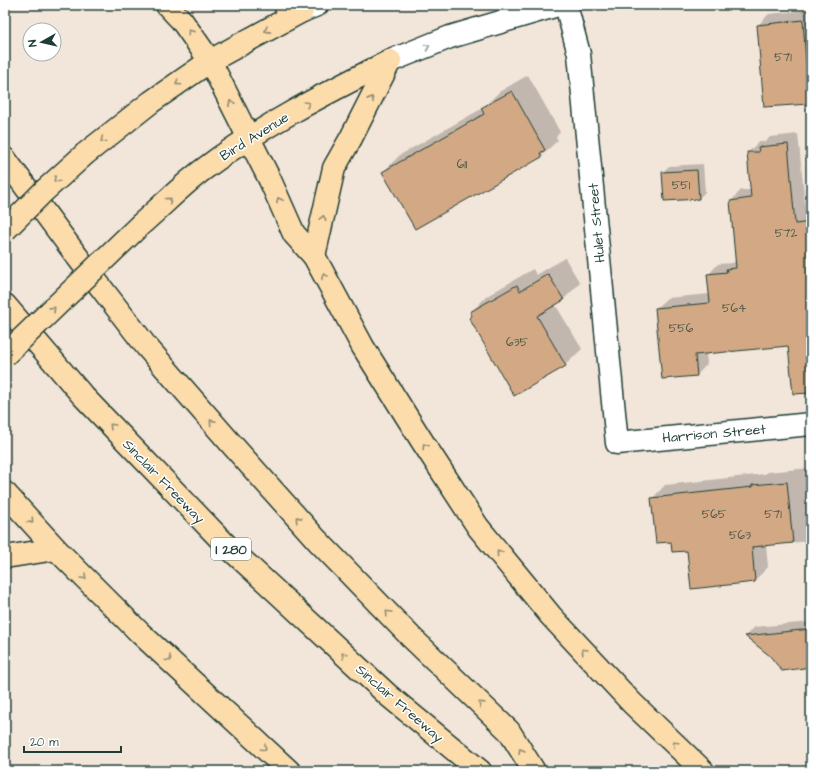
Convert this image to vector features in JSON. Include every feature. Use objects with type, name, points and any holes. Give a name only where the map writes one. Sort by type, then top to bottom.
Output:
[{"type":"main road","points":[[167,5],[182,21],[210,61],[249,138],[294,234],[314,256],[364,347],[422,441],[478,526],[567,634],[632,703],[703,771]]},
{"type":"main road","points":[[5,230],[85,154],[151,102],[210,61],[301,7]]},
{"type":"main road","points":[[314,256],[334,168],[390,62]]},
{"type":"main road","name":"Bird Avenue","points":[[5,355],[140,225],[203,170],[249,138],[326,93],[390,62]]},
{"type":"main road","points":[[5,159],[146,346],[322,545],[411,637],[509,731],[534,771]]},
{"type":"main road","name":"Sinclair Freeway","points":[[5,304],[83,396],[226,545],[389,696],[480,771]]},
{"type":"main road","points":[[5,493],[56,550],[140,633],[289,771]]},
{"type":"main road","points":[[5,557],[56,550]]},
{"type":"street","name":"Bird Avenue","points":[[390,62],[450,37],[558,5]]},
{"type":"street","name":"Hulet Street","points":[[566,5],[580,54],[617,443]]},
{"type":"street","name":"Harrison Street","points":[[617,443],[811,424]]},
{"type":"building","points":[[803,20],[809,104],[764,107],[757,25]]},
{"type":"building","points":[[512,91],[545,150],[540,153],[542,157],[415,229],[382,172],[484,114],[481,108]]},
{"type":"building","points":[[788,144],[795,224],[811,222],[811,393],[793,394],[788,346],[695,355],[697,376],[662,379],[655,308],[710,303],[707,274],[727,272],[726,269],[736,268],[730,201],[751,198],[747,152],[759,152],[758,147]]},
{"type":"building","points":[[697,170],[699,199],[664,201],[662,172]]},
{"type":"building","points":[[548,274],[564,300],[537,316],[566,366],[514,396],[469,318],[472,316],[470,312],[517,285],[520,291]]},
{"type":"building","points":[[787,482],[793,543],[752,547],[755,582],[691,589],[687,551],[672,552],[671,542],[656,543],[651,498]]},
{"type":"building","points":[[811,629],[811,667],[782,671],[770,656],[745,636]]}]
